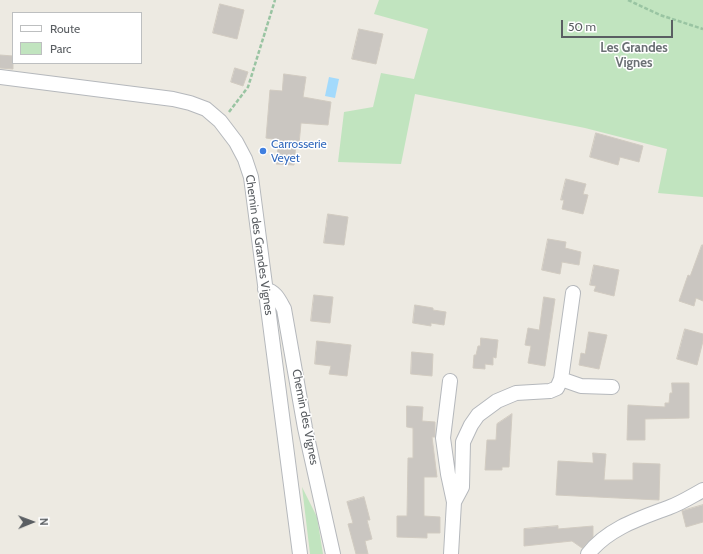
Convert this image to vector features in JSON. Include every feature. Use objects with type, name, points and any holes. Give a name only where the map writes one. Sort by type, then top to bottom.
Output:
[{"type":"street","name":"Chemin des Grandes Vignes","points":[[0,77],[173,99],[190,103],[206,109],[220,121],[236,142],[252,177],[265,289],[300,554]]},
{"type":"street","name":"Chemin des Vignes","points":[[265,289],[272,291],[278,296],[284,309],[306,428],[333,554]]},
{"type":"street","points":[[454,502],[462,487],[463,442],[471,425],[478,415],[497,401],[516,393],[550,391],[557,388],[562,379],[574,293]]},
{"type":"street","points":[[562,379],[581,386],[612,387]]},
{"type":"street","points":[[450,381],[443,438],[454,502],[451,554]]},
{"type":"street","points":[[588,554],[603,540],[627,524],[642,516],[672,506],[703,490]]},
{"type":"path","points":[[220,121],[241,98],[248,87],[275,0]]},
{"type":"path","points":[[628,0],[660,15],[703,29]]},
{"type":"green space","points":[[379,0],[703,0],[703,197],[658,193],[667,149],[585,128],[415,94],[401,164],[338,162],[344,112],[373,107],[381,73],[414,79],[428,29],[374,14]]},
{"type":"green space","points":[[302,487],[317,517],[323,554],[310,554]]},
{"type":"water","points":[[329,77],[339,79],[335,98],[325,96]]},
{"type":"building","points":[[220,4],[244,10],[237,39],[213,33]]},
{"type":"building","points":[[359,29],[383,34],[376,64],[352,59]]},
{"type":"building","points":[[0,55],[12,56],[13,69],[0,68]]},
{"type":"building","points":[[235,68],[248,72],[243,86],[231,82]]},
{"type":"building","points":[[284,74],[306,77],[303,97],[331,102],[328,125],[301,123],[299,144],[296,143],[294,165],[276,164],[279,140],[266,138],[270,90],[282,91]]},
{"type":"building","points":[[596,133],[643,146],[639,162],[620,157],[618,165],[590,157]]},
{"type":"building","points":[[566,179],[586,184],[583,194],[588,195],[583,214],[562,209],[564,200],[561,200]]},
{"type":"building","points":[[328,214],[348,217],[344,245],[324,243]]},
{"type":"building","points":[[548,239],[566,242],[565,248],[581,252],[579,265],[562,262],[560,274],[542,270]]},
{"type":"building","points":[[702,245],[703,301],[696,298],[694,306],[679,301],[688,275],[690,276]]},
{"type":"building","points":[[594,265],[619,270],[614,296],[594,291],[596,286],[590,285]]},
{"type":"building","points":[[314,295],[333,297],[330,323],[311,321]]},
{"type":"building","points":[[544,297],[555,299],[545,366],[528,363],[531,346],[525,345],[528,328],[539,330]]},
{"type":"building","points":[[415,305],[446,312],[444,325],[431,323],[431,326],[413,323]]},
{"type":"building","points":[[685,329],[703,334],[703,341],[697,365],[677,359]]},
{"type":"building","points":[[589,332],[607,335],[599,369],[579,365],[581,353],[585,354]]},
{"type":"building","points":[[481,338],[498,340],[496,358],[493,357],[493,365],[485,364],[485,369],[473,368],[474,355],[476,355],[478,346],[480,346]]},
{"type":"building","points":[[317,341],[351,345],[347,376],[329,374],[331,366],[315,364]]},
{"type":"building","points":[[412,352],[433,354],[432,376],[411,374]]},
{"type":"building","points":[[672,383],[689,383],[689,418],[645,419],[645,440],[627,440],[628,405],[665,407],[665,403],[669,403],[670,393],[672,393]]},
{"type":"building","points":[[407,406],[423,407],[422,421],[435,422],[435,437],[432,437],[437,477],[424,477],[424,516],[440,517],[440,533],[427,533],[427,538],[397,537],[397,516],[407,516],[408,458],[413,458],[413,428],[407,427]]},
{"type":"building","points":[[512,414],[509,467],[502,467],[502,470],[485,470],[487,440],[496,440],[497,424]]},
{"type":"building","points":[[593,453],[606,454],[604,480],[633,480],[633,463],[660,464],[659,500],[556,495],[558,461],[593,463]]},
{"type":"building","points":[[364,497],[370,520],[367,520],[372,539],[365,541],[368,554],[356,554],[348,524],[353,523],[347,502]]},
{"type":"building","points":[[703,505],[703,522],[686,527],[682,511]]},
{"type":"building","points":[[558,526],[558,529],[593,526],[593,537],[582,548],[572,541],[524,546],[524,529]]},
{"type":"place","name":"Carrosserie Veyet","points":[[263,151]]},
{"type":"district","name":"Les Grandes Vignes","points":[[634,56]]}]
